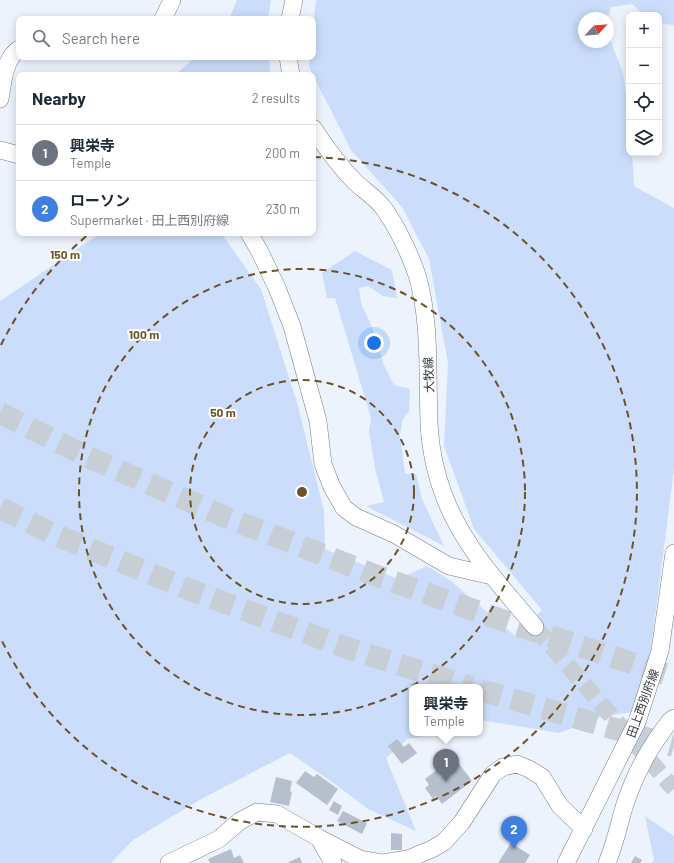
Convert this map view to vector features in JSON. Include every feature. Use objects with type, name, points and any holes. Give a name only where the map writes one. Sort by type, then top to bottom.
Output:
[{"type":"street","points":[[164,16],[172,0]]},
{"type":"street","points":[[291,16],[294,0]]},
{"type":"street","points":[[0,99],[4,76],[10,61],[16,53]]},
{"type":"street","points":[[288,60],[290,72]]},
{"type":"street","name":"大牧線","points":[[316,132],[327,149],[355,182],[380,205],[395,228],[410,256],[417,276],[426,318],[429,424],[438,479],[455,520],[469,545],[492,576],[535,627]]},
{"type":"street","points":[[0,150],[16,154]]},
{"type":"street","points":[[251,236],[277,288],[292,326],[318,421],[323,464],[332,487],[344,508],[356,517],[394,534],[449,566],[492,576]]},
{"type":"street","name":"田上西別府線","points":[[566,863],[637,722],[660,651],[674,554]]},
{"type":"street","points":[[607,863],[625,805],[639,769],[650,749],[670,721],[674,718]]},
{"type":"street","points":[[169,863],[190,858],[219,839],[240,821],[257,812],[277,814],[360,859],[384,863],[408,859],[432,850],[444,842],[462,822],[493,774],[503,767],[518,764],[529,769],[542,778],[560,806],[584,829]]},
{"type":"street","points":[[319,838],[333,863]]},
{"type":"shaded area","points":[[237,0],[271,0],[268,16],[230,16]]},
{"type":"shaded area","points":[[316,0],[674,0],[674,25],[662,23],[662,12],[640,12],[633,4],[611,7],[610,12],[578,12],[578,48],[613,48],[623,73],[626,94],[626,156],[632,156],[634,186],[674,208],[674,470],[650,655],[632,712],[601,717],[559,733],[483,720],[483,684],[409,684],[409,736],[425,736],[408,739],[386,758],[416,831],[368,809],[290,753],[203,798],[133,840],[111,863],[0,863],[0,301],[97,236],[223,236],[261,289],[298,406],[324,511],[325,549],[398,579],[427,566],[451,581],[515,636],[542,610],[474,529],[444,446],[448,363],[429,259],[402,207],[351,150],[316,81],[316,72],[312,72],[309,67],[310,60],[316,60],[316,16],[314,16]]},
{"type":"shaded area","points":[[192,60],[269,60],[270,72],[178,72]]},
{"type":"shaded area","points":[[355,251],[392,270],[397,298],[383,296],[368,286],[359,288],[361,303],[372,327],[384,365],[394,385],[410,389],[409,411],[403,419],[400,435],[405,474],[416,474],[422,499],[444,546],[366,506],[384,502],[375,468],[369,431],[371,418],[335,298],[327,298],[322,273]]},
{"type":"shaded area","points":[[645,816],[674,836],[674,863],[652,863],[654,860]]},
{"type":"building","points":[[397,739],[404,747],[409,743],[417,753],[402,764],[388,746]]},
{"type":"building","points":[[454,757],[472,781],[442,804],[436,796],[433,799],[425,788],[429,785],[425,779]]},
{"type":"building","points":[[305,771],[314,777],[317,774],[338,789],[327,805],[296,783]]},
{"type":"building","points":[[276,777],[292,781],[290,791],[292,792],[289,806],[270,802]]},
{"type":"building","points":[[334,801],[342,806],[338,815],[329,810]]},
{"type":"building","points":[[343,811],[367,823],[362,834],[337,821]]},
{"type":"building","points":[[391,833],[402,834],[402,850],[391,850]]},
{"type":"building","points":[[511,843],[530,855],[525,863],[498,863]]},
{"type":"building","points":[[231,849],[234,858],[240,855],[244,863],[210,863],[208,859]]},
{"type":"building","points":[[635,856],[642,860],[640,863],[631,863]]},
{"type":"building","points":[[300,857],[302,863],[287,863]]},
{"type":"tunnel","points":[[0,413],[86,456],[223,516],[372,574],[516,625],[674,677]]},
{"type":"tunnel","points":[[0,508],[51,533],[193,591],[347,648],[461,684]]},
{"type":"tunnel","points":[[535,627],[674,789]]},
{"type":"tunnel","points":[[483,691],[674,746]]},
{"type":"place","name":"興栄寺","points":[[446,782]]},
{"type":"place","name":"ローソン","points":[[514,849]]}]
